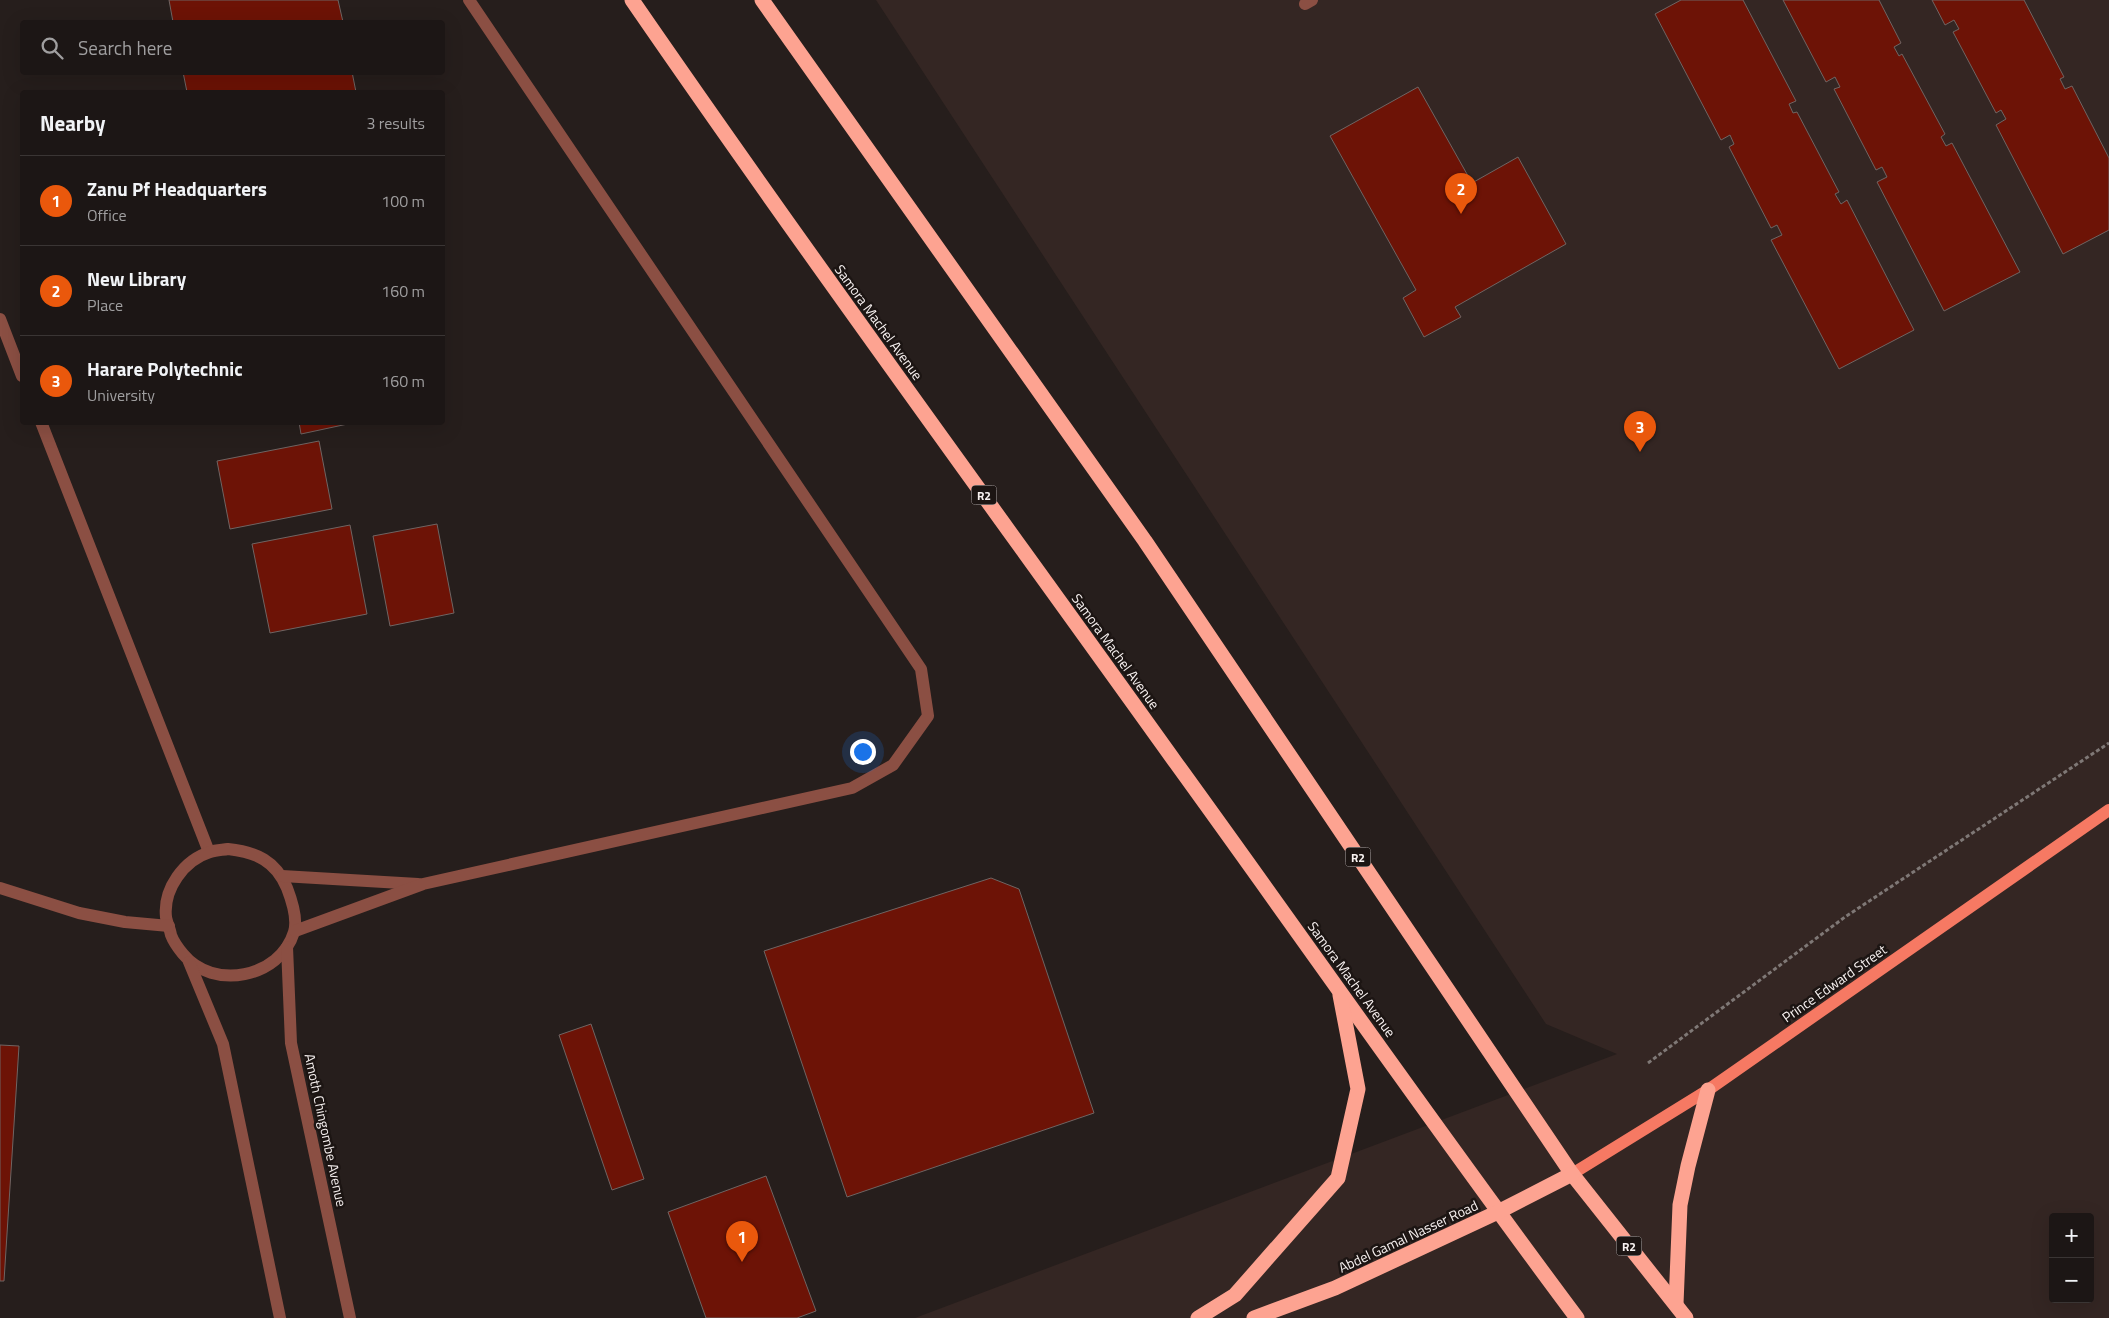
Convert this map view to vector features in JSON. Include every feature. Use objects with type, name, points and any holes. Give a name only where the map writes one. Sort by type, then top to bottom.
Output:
[{"type":"highway","name":"Samora Machel Avenue","points":[[632,0],[757,182],[1339,988],[1498,1212],[1577,1318]]},
{"type":"highway","name":"R2","points":[[762,0],[1144,541],[1572,1174],[1686,1318]]},
{"type":"highway","points":[[1198,1318],[1235,1294],[1338,1178],[1358,1089],[1339,988]]},
{"type":"highway","points":[[1676,1304],[1680,1205],[1708,1090]]},
{"type":"highway","name":"Abdel Gamal Nasser Road","points":[[1254,1318],[1335,1288],[1498,1212],[1572,1174]]},
{"type":"main road","name":"Prince Edward Street","points":[[1572,1174],[1708,1090],[2109,810]]},
{"type":"street","points":[[295,931],[423,884],[852,788],[893,765],[928,716],[921,669],[469,0]]},
{"type":"street","points":[[0,319],[20,371]]},
{"type":"street","points":[[42,425],[209,852]]},
{"type":"street","points":[[190,962],[211,974],[232,977],[254,972],[274,960],[287,947],[295,931],[294,904],[282,876],[264,858],[247,851],[228,849],[209,852],[191,861],[178,875],[168,895],[166,916],[174,942],[190,962],[223,1044],[280,1318]]},
{"type":"street","points":[[282,876],[423,884]]},
{"type":"street","points":[[0,888],[79,913],[125,922],[169,926]]},
{"type":"street","name":"Amoth Chingombe Avenue","points":[[287,947],[292,1043],[350,1318]]},
{"type":"path","points":[[1648,1063],[1845,917],[2109,743]]},
{"type":"shaded area","points":[[876,0],[2109,0],[2109,1318],[915,1318],[1617,1054],[1546,1024]]},
{"type":"building","points":[[169,0],[338,0],[343,20],[173,20]]},
{"type":"building","points":[[1681,0],[1743,0],[1796,101],[1789,104],[1793,113],[1797,112],[1839,192],[1835,194],[1841,204],[1847,200],[1914,330],[1839,369],[1771,240],[1782,235],[1777,225],[1771,228],[1729,147],[1734,144],[1730,135],[1721,140],[1655,14]]},
{"type":"building","points":[[1783,0],[1879,0],[1901,43],[1894,47],[1899,56],[1902,54],[1945,134],[1941,137],[1946,146],[1952,143],[2020,272],[1944,311],[1877,182],[1887,177],[1882,167],[1876,170],[1834,89],[1840,87],[1835,77],[1826,82]]},
{"type":"building","points":[[1932,0],[2024,0],[2064,77],[2060,79],[2065,89],[2072,86],[2109,158],[2109,230],[2063,254],[1996,125],[2006,119],[2001,110],[1996,113],[1953,32],[1959,29],[1954,20],[1945,25]]},
{"type":"building","points":[[184,75],[353,75],[356,90],[187,90]]},
{"type":"building","points":[[1418,87],[1472,183],[1518,157],[1566,244],[1455,307],[1461,317],[1424,337],[1403,298],[1416,290],[1330,136]]},
{"type":"building","points":[[300,425],[343,425],[301,434]]},
{"type":"building","points":[[319,441],[332,509],[230,529],[217,461]]},
{"type":"building","points":[[437,524],[454,613],[390,626],[373,536]]},
{"type":"building","points":[[350,525],[367,614],[270,633],[252,544]]},
{"type":"building","points":[[991,878],[1019,889],[1094,1113],[847,1197],[764,951]]},
{"type":"building","points":[[591,1024],[644,1179],[612,1190],[559,1035]]},
{"type":"building","points":[[0,1045],[19,1046],[4,1281],[0,1281]]},
{"type":"building","points":[[766,1176],[816,1311],[797,1318],[706,1318],[668,1212]]},
{"type":"place","name":"New Library","points":[[1461,214]]},
{"type":"place","name":"Harare Polytechnic","points":[[1640,452]]},
{"type":"place","name":"Zanu Pf Headquarters","points":[[742,1262]]}]
